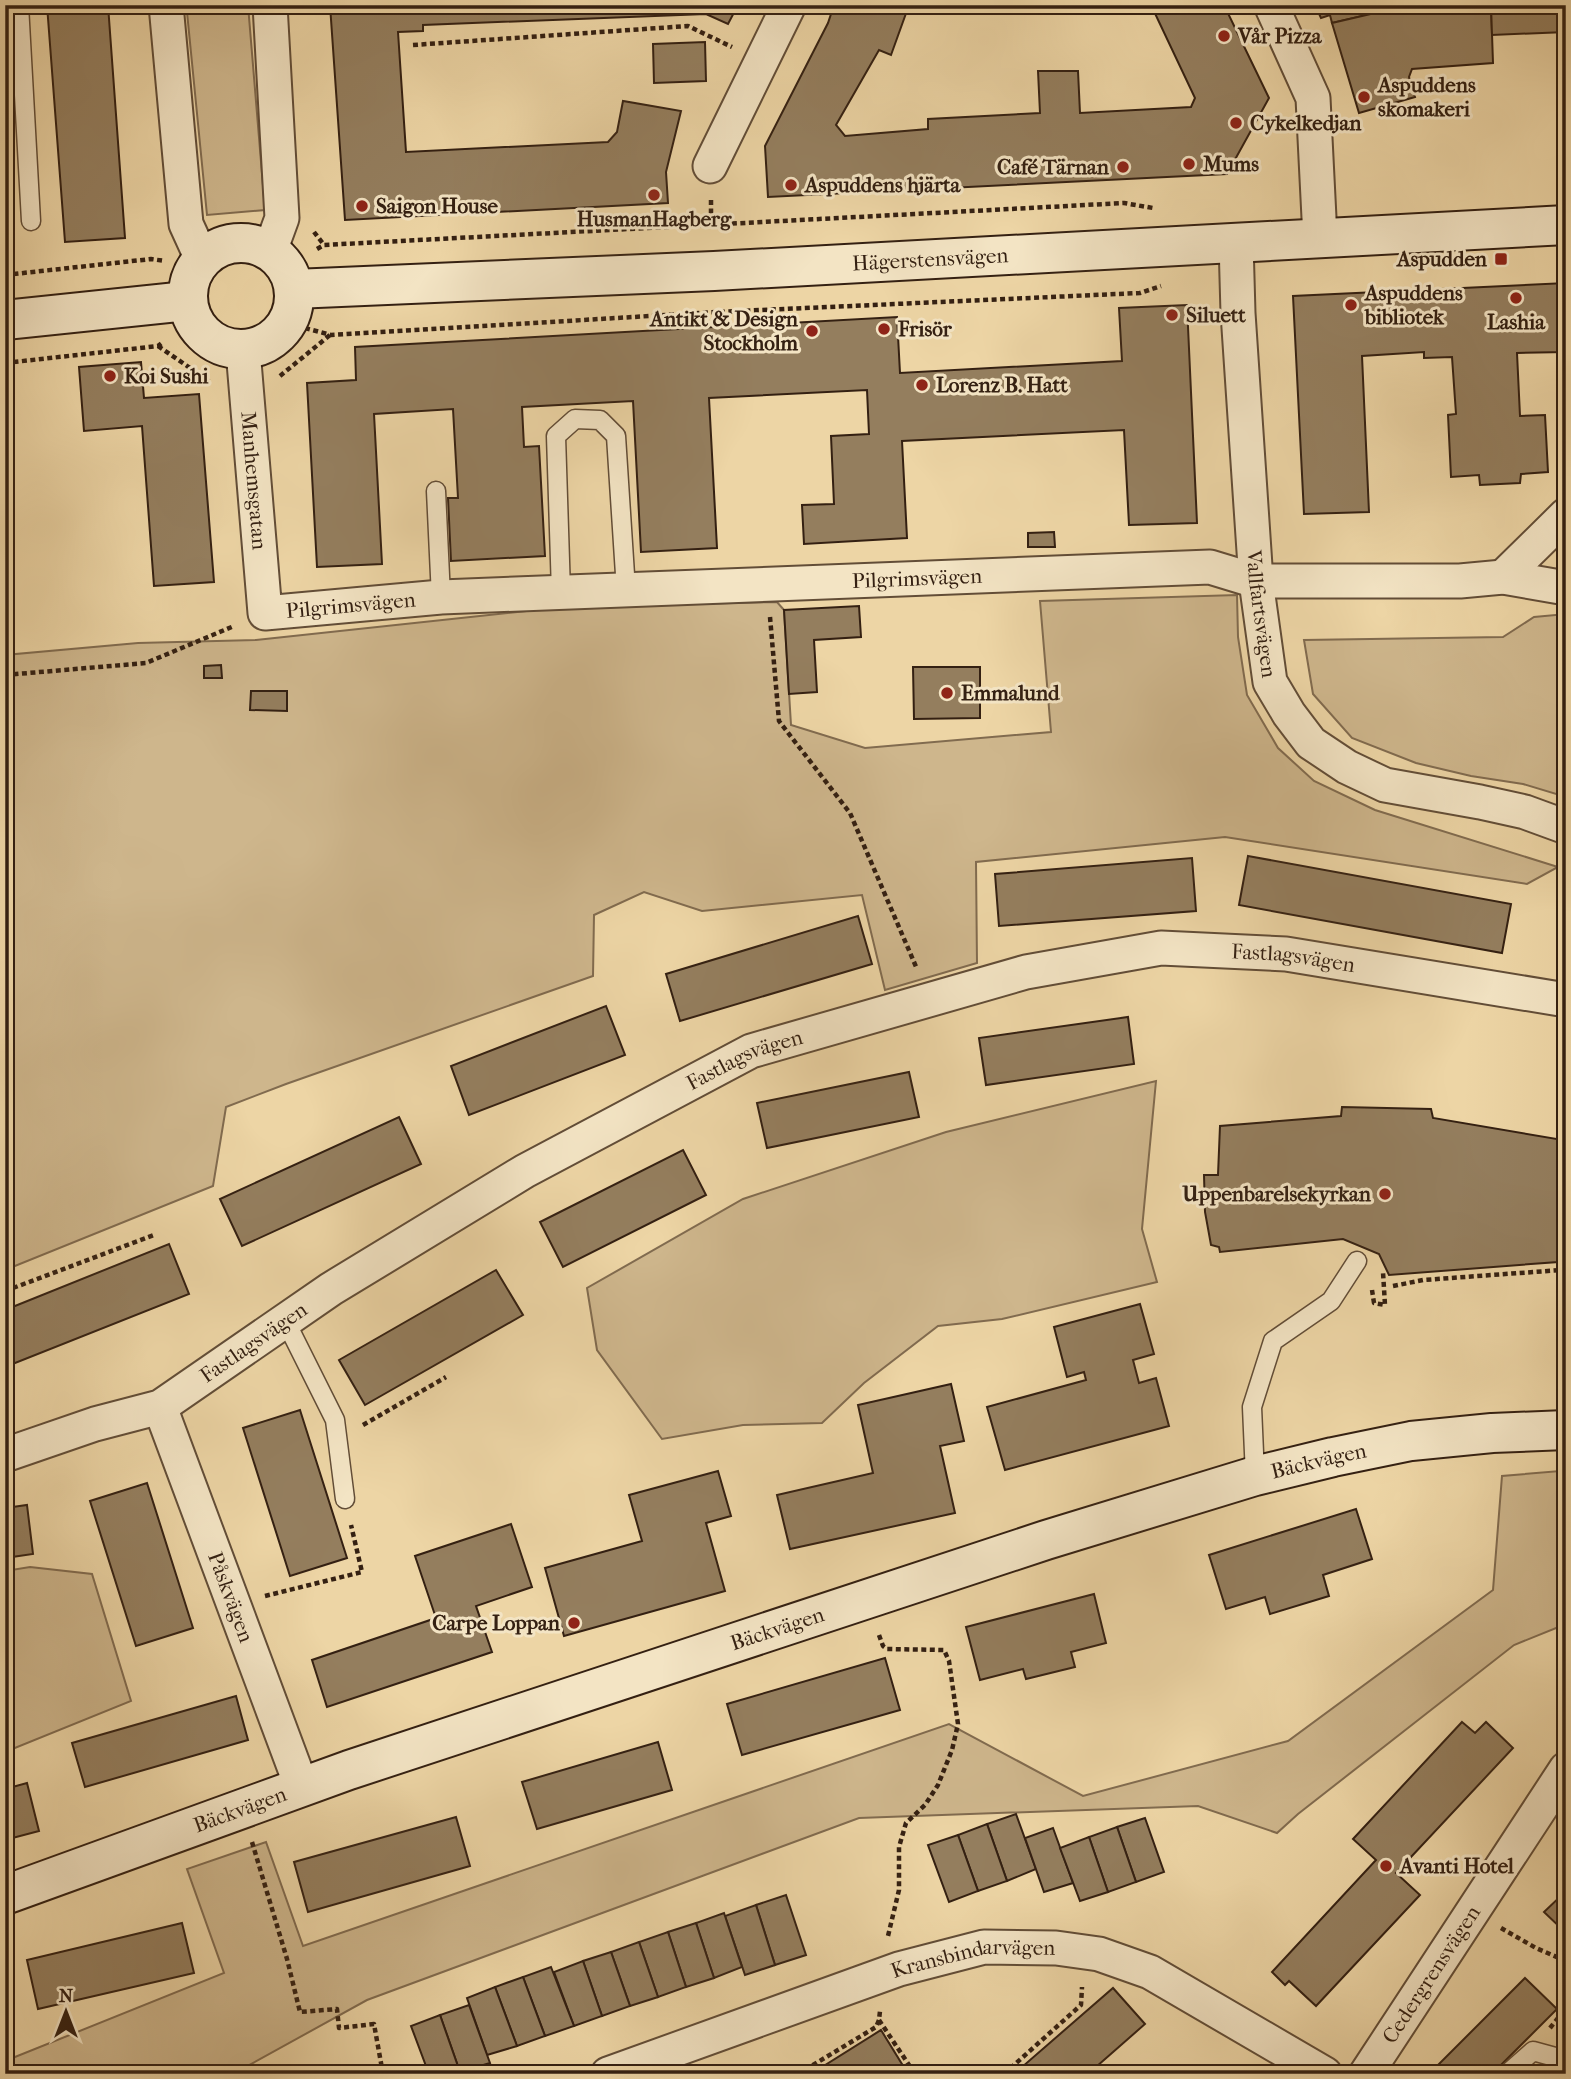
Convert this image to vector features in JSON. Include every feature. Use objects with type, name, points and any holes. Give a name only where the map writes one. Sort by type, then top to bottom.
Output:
[{"type":"street","points":[[166,5],[186,224],[202,259]]},
{"type":"street","points":[[270,251],[282,218],[271,5]]},
{"type":"street","points":[[710,166],[789,5]]},
{"type":"street","points":[[1271,5],[1313,98],[1320,237]]},
{"type":"street","name":"Hägerstensvägen","points":[[294,289],[714,271],[1566,225]]},
{"type":"street","points":[[234,242],[253,244],[270,251],[284,264],[291,276],[294,289],[293,307],[287,323],[276,337],[261,346],[243,350],[223,347],[206,337],[193,322],[187,301],[189,282],[202,259],[217,248],[234,242]]},
{"type":"street","name":"Vallfartsvägen","points":[[1236,242],[1238,313],[1256,581],[1270,682],[1311,743],[1347,767],[1385,785],[1514,810],[1566,827]]},
{"type":"street","points":[[5,320],[187,301]]},
{"type":"street","name":"Manhemsgatan","points":[[243,350],[265,613]]},
{"type":"street","points":[[1503,577],[1566,515]]},
{"type":"street","name":"Pilgrimsvägen","points":[[265,613],[441,597],[1210,567],[1256,581],[1460,581],[1503,577],[1566,588]]},
{"type":"street","name":"Fastlagsvägen","points":[[5,1455],[95,1424],[160,1406],[331,1289],[525,1171],[751,1051],[929,999],[1026,972],[1161,948],[1286,954],[1566,1000]]},
{"type":"street","name":"Påskvägen","points":[[160,1406],[302,1788]]},
{"type":"street","name":"Bäckvägen","points":[[5,1895],[349,1770],[1046,1540],[1255,1476],[1411,1441],[1492,1433],[1566,1430]]},
{"type":"street","name":"Cedergrensvägen","points":[[1366,2074],[1566,1769]]},
{"type":"street","name":"Kransbindarvägen","points":[[608,2074],[900,1969],[984,1947],[1056,1948],[1099,1954],[1150,1972],[1325,2074]]},
{"type":"lane","points":[[19,5],[31,221]]},
{"type":"lane","points":[[561,592],[556,436],[575,419],[600,420],[616,436],[626,590]]},
{"type":"lane","points":[[436,491],[441,597]]},
{"type":"lane","points":[[1255,1476],[1252,1407],[1273,1340],[1332,1301],[1357,1261]]},
{"type":"lane","points":[[285,1320],[335,1420],[345,1499]]},
{"type":"lane","points":[[1507,2074],[1533,2051],[1566,2060]]},
{"type":"path","points":[[414,46],[688,26],[761,62]]},
{"type":"path","points":[[324,245],[1124,203],[1159,208]]},
{"type":"path","points":[[5,275],[151,259]]},
{"type":"path","points":[[278,377],[331,335]]},
{"type":"path","points":[[5,363],[158,346],[213,383]]},
{"type":"path","points":[[5,675],[146,663],[265,613]]},
{"type":"path","points":[[771,625],[779,722],[850,813],[929,999]]},
{"type":"path","points":[[5,1291],[154,1235]]},
{"type":"path","points":[[1393,1286],[1423,1280],[1560,1270],[1566,1265]]},
{"type":"path","points":[[338,1440],[446,1377]]},
{"type":"path","points":[[234,1604],[362,1572],[345,1499]]},
{"type":"path","points":[[870,1599],[883,1646],[944,1650],[949,1661],[958,1724],[939,1785],[925,1805],[906,1823],[900,1847],[899,1890],[888,1934]]},
{"type":"path","points":[[252,1839],[300,2012],[337,2009],[339,2028],[374,2024],[383,2074]]},
{"type":"path","points":[[1474,1911],[1536,1948],[1566,1961]]},
{"type":"path","points":[[1004,2074],[1081,2005],[1085,1952]]},
{"type":"path","points":[[798,2074],[876,2027],[879,2020],[915,2074]]},
{"type":"shaded area","points":[[191,5],[248,5],[265,210],[207,215],[187,12]]},
{"type":"shaded area","points":[[1237,595],[1238,637],[1247,695],[1278,748],[1314,781],[1375,810],[1558,867],[1527,884],[1225,837],[976,862],[977,963],[885,990],[862,895],[702,911],[644,892],[594,915],[593,976],[226,1107],[213,1186],[5,1270],[5,655],[138,643],[256,640],[564,607],[777,602],[784,610],[791,725],[865,748],[1051,732],[1040,601]]},
{"type":"shaded area","points":[[1566,614],[1566,797],[1523,784],[1471,776],[1416,763],[1352,738],[1313,694],[1304,640],[1503,637],[1534,617]]},
{"type":"shaded area","points":[[1156,1081],[1142,1229],[1157,1282],[1002,1319],[938,1326],[864,1383],[822,1423],[743,1425],[662,1439],[597,1350],[587,1288],[743,1199],[946,1132]]},
{"type":"shaded area","points":[[1560,1471],[1566,1508],[1566,1624],[1514,1645],[1277,1833],[1198,1806],[859,1818],[367,2000],[233,2074],[5,2074],[5,2061],[224,1973],[187,1869],[266,1842],[303,1946],[949,1724],[1083,1796],[1288,1741],[1493,1590],[1502,1476]]},
{"type":"shaded area","points":[[30,1567],[92,1574],[131,1701],[5,1752],[5,1571]]},
{"type":"building","points":[[47,5],[108,5],[125,238],[65,242]]},
{"type":"building","points":[[330,5],[738,5],[728,24],[706,14],[423,25],[423,31],[398,32],[406,152],[608,142],[617,132],[623,101],[681,111],[666,172],[668,203],[345,220]]},
{"type":"building","points":[[834,5],[909,5],[891,55],[879,50],[836,125],[845,136],[928,129],[928,119],[1040,113],[1038,71],[1078,71],[1080,113],[1191,107],[1195,98],[1151,5],[1224,5],[1269,98],[1227,174],[768,197],[765,146],[828,23]]},
{"type":"building","points":[[1315,5],[1401,7],[1332,23],[1330,15],[1321,18]]},
{"type":"building","points":[[1401,5],[1491,5],[1493,63],[1412,69],[1409,77],[1415,97],[1359,113],[1332,23]]},
{"type":"building","points":[[1491,5],[1566,5],[1566,32],[1492,35]]},
{"type":"building","points":[[705,42],[706,81],[654,83],[653,44]]},
{"type":"building","points":[[1566,283],[1566,352],[1517,353],[1520,416],[1545,415],[1548,472],[1521,474],[1520,483],[1480,485],[1479,475],[1451,477],[1448,415],[1456,414],[1452,357],[1424,358],[1424,352],[1362,356],[1369,512],[1304,514],[1293,296]]},
{"type":"building","points":[[1187,305],[1197,523],[1129,525],[1124,430],[902,441],[907,538],[804,544],[802,505],[834,504],[831,436],[869,434],[867,390],[709,398],[717,548],[641,552],[633,401],[522,407],[524,447],[539,446],[545,556],[451,561],[448,498],[458,498],[453,409],[374,414],[382,564],[317,567],[307,383],[356,380],[355,347],[897,317],[900,373],[1122,361],[1119,308]]},
{"type":"building","points":[[141,362],[144,398],[199,394],[214,582],[154,586],[142,426],[84,431],[79,367]]},
{"type":"building","points":[[1054,532],[1055,547],[1028,547],[1028,533]]},
{"type":"building","points":[[859,606],[861,637],[814,640],[817,692],[789,694],[784,610]]},
{"type":"building","points":[[221,665],[222,678],[204,678],[204,666]]},
{"type":"building","name":"Emmalund","points":[[913,667],[980,667],[980,718],[914,719]]},
{"type":"building","points":[[251,691],[287,691],[287,711],[250,710]]},
{"type":"building","points":[[1248,856],[1511,904],[1502,953],[1239,905]]},
{"type":"building","points":[[1192,858],[1196,911],[999,926],[995,874]]},
{"type":"building","points":[[858,916],[872,964],[680,1021],[666,974]]},
{"type":"building","points":[[606,1006],[625,1055],[469,1115],[451,1066]]},
{"type":"building","points":[[1128,1017],[1134,1064],[986,1085],[979,1038]]},
{"type":"building","points":[[909,1072],[919,1117],[767,1148],[757,1103]]},
{"type":"building","name":"Uppenbarelsekyrkan","points":[[1342,1107],[1431,1109],[1433,1118],[1563,1140],[1566,1160],[1566,1231],[1564,1244],[1559,1245],[1558,1262],[1389,1275],[1379,1254],[1343,1239],[1220,1252],[1219,1247],[1211,1245],[1205,1212],[1204,1175],[1218,1175],[1220,1126],[1341,1116]]},
{"type":"building","points":[[399,1117],[421,1164],[242,1246],[220,1199]]},
{"type":"building","points":[[683,1150],[706,1195],[563,1267],[540,1222]]},
{"type":"building","points":[[169,1244],[189,1294],[5,1367],[5,1310]]},
{"type":"building","points":[[496,1270],[523,1315],[365,1405],[339,1360]]},
{"type":"building","points":[[1140,1304],[1154,1354],[1133,1360],[1139,1383],[1156,1378],[1169,1426],[1005,1470],[987,1407],[1086,1380],[1084,1372],[1067,1377],[1054,1327]]},
{"type":"building","points":[[951,1384],[964,1441],[940,1446],[955,1513],[790,1549],[777,1495],[873,1473],[858,1405]]},
{"type":"building","points":[[300,1410],[347,1558],[290,1576],[243,1428]]},
{"type":"building","points":[[718,1471],[731,1516],[706,1523],[725,1591],[564,1636],[545,1568],[642,1541],[629,1495]]},
{"type":"building","points":[[147,1483],[193,1628],[136,1646],[90,1501]]},
{"type":"building","points":[[27,1505],[33,1554],[5,1558],[5,1508]]},
{"type":"building","points":[[1356,1509],[1372,1559],[1323,1575],[1329,1596],[1270,1614],[1265,1597],[1226,1609],[1209,1555]]},
{"type":"building","points":[[511,1524],[532,1587],[476,1606],[492,1652],[327,1707],[312,1660],[436,1618],[415,1556]]},
{"type":"building","points":[[1094,1594],[1106,1643],[1071,1652],[1075,1667],[1026,1679],[1023,1669],[980,1680],[966,1627]]},
{"type":"building","points":[[885,1658],[900,1710],[742,1755],[727,1704]]},
{"type":"building","points":[[236,1696],[248,1740],[85,1787],[72,1743]]},
{"type":"building","name":"Avanti Hotel","points":[[1462,1722],[1475,1733],[1486,1722],[1513,1748],[1396,1873],[1420,1895],[1316,2006],[1289,1981],[1285,1985],[1272,1972],[1376,1860],[1353,1839]]},
{"type":"building","points":[[658,1742],[672,1790],[537,1829],[522,1782]]},
{"type":"building","points":[[27,1783],[39,1831],[5,1840],[5,1789]]},
{"type":"building","points":[[1016,1814],[1036,1869],[1007,1881],[987,1824]]},
{"type":"building","points":[[456,1817],[470,1866],[308,1912],[294,1862]]},
{"type":"building","points":[[1145,1818],[1164,1872],[1136,1882],[1117,1827]]},
{"type":"building","points":[[987,1824],[1007,1881],[978,1891],[958,1835]]},
{"type":"building","points":[[1117,1827],[1136,1882],[1108,1892],[1089,1837]]},
{"type":"building","points":[[1053,1828],[1073,1883],[1044,1892],[1025,1838]]},
{"type":"building","points":[[958,1835],[978,1891],[949,1902],[928,1845]]},
{"type":"building","points":[[1089,1837],[1108,1892],[1080,1901],[1060,1848]]},
{"type":"building","points":[[1566,1891],[1566,1933],[1544,1912]]},
{"type":"building","points":[[786,1895],[806,1955],[775,1965],[756,1905]]},
{"type":"building","points":[[756,1905],[775,1965],[745,1975],[725,1916]]},
{"type":"building","points":[[724,1913],[742,1967],[714,1978],[696,1923]]},
{"type":"building","points":[[182,1923],[194,1973],[38,2009],[27,1960]]},
{"type":"building","points":[[696,1923],[714,1978],[686,1987],[668,1932]]},
{"type":"building","points":[[668,1932],[686,1987],[658,1997],[639,1942]]},
{"type":"building","points":[[639,1942],[658,1997],[630,2006],[611,1952]]},
{"type":"building","points":[[611,1952],[630,2006],[602,2016],[583,1961]]},
{"type":"building","points":[[583,1961],[602,2016],[574,2026],[554,1972]]},
{"type":"building","points":[[551,1967],[574,2026],[545,2036],[523,1977]]},
{"type":"building","points":[[523,1977],[545,2036],[517,2046],[495,1987]]},
{"type":"building","points":[[1525,1978],[1557,2009],[1492,2074],[1429,2074]]},
{"type":"building","points":[[495,1987],[517,2046],[487,2055],[467,1998]]},
{"type":"building","points":[[1113,1988],[1145,2024],[1088,2074],[1014,2074]]},
{"type":"building","points":[[469,2005],[490,2063],[460,2072],[440,2015]]},
{"type":"building","points":[[440,2015],[460,2072],[456,2074],[429,2074],[411,2026]]},
{"type":"building","points":[[881,2030],[905,2069],[897,2074],[811,2074]]},
{"type":"building","points":[[1241,2066],[1248,2074],[1233,2074]]},
{"type":"place","name":"Vår Pizza","points":[[1224,36]]},
{"type":"place","name":"Aspuddens skomakeri","points":[[1364,97]]},
{"type":"place","name":"Cykelkedjan","points":[[1236,123]]},
{"type":"place","name":"Mums","points":[[1189,164]]},
{"type":"place","name":"Café Tärnan","points":[[1123,167]]},
{"type":"place","name":"Aspuddens hjärta","points":[[791,185]]},
{"type":"place","name":"HusmanHagberg","points":[[654,195]]},
{"type":"place","name":"Saigon House","points":[[362,206]]},
{"type":"place","name":"Aspudden","points":[[1501,259]]},
{"type":"place","name":"Lashia","points":[[1516,298]]},
{"type":"place","name":"Aspuddens bibliotek","points":[[1351,305]]},
{"type":"place","name":"Siluett","points":[[1172,315]]},
{"type":"place","name":"Frisör","points":[[884,329]]},
{"type":"place","name":"Antikt & Design Stockholm","points":[[812,331]]},
{"type":"place","name":"Koi Sushi","points":[[110,376]]},
{"type":"place","name":"Lorenz B. Hatt","points":[[922,385]]},
{"type":"place","name":"Emmalund","points":[[947,693]]},
{"type":"place","name":"Uppenbarelsekyrkan","points":[[1385,1194]]},
{"type":"place","name":"Carpe Loppan","points":[[574,1623]]},
{"type":"place","name":"Avanti Hotel","points":[[1386,1866]]}]
